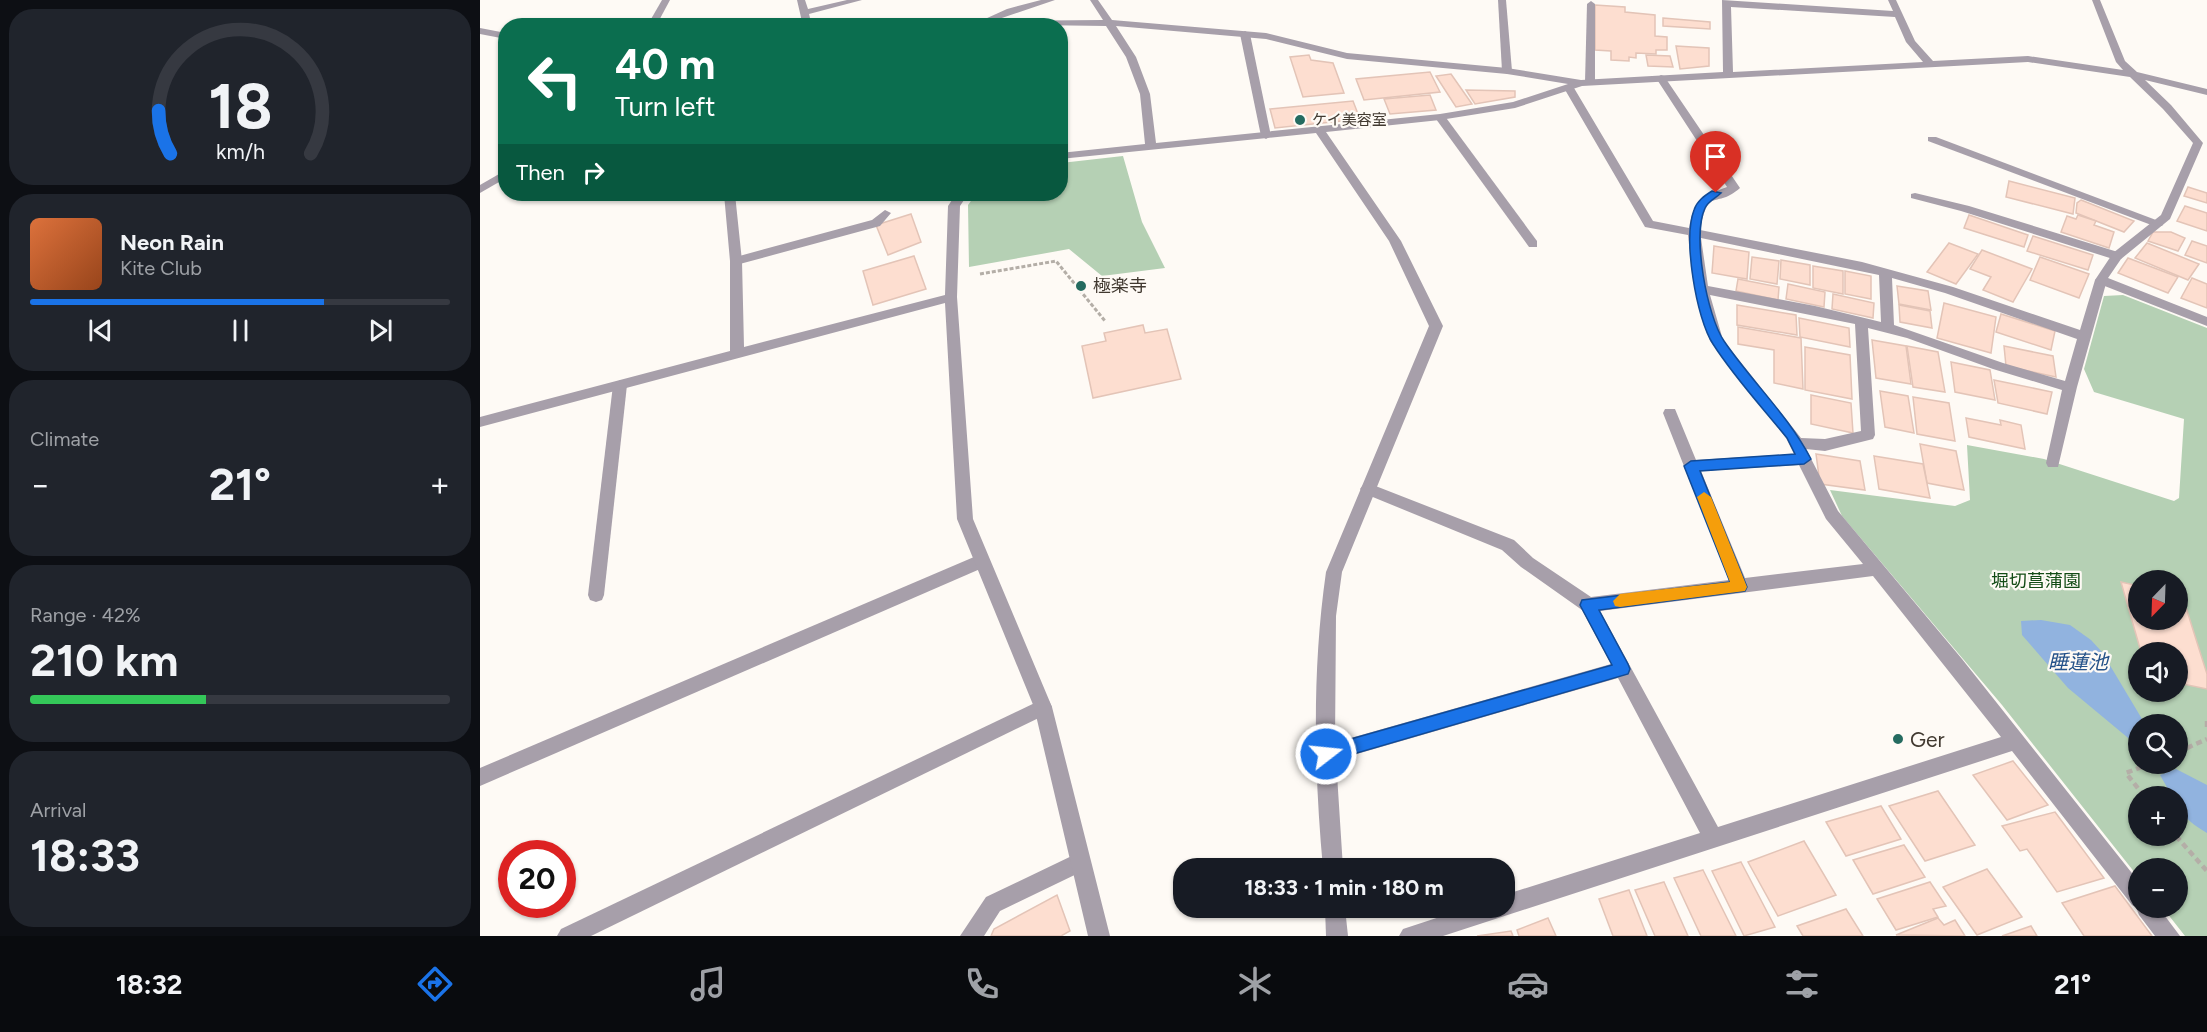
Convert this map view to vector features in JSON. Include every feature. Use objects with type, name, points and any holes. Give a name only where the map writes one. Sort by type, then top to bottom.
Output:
[{"type":"street","points":[[656,18],[666,0]]},
{"type":"street","points":[[801,0],[806,18]]},
{"type":"street","points":[[804,13],[858,0]]},
{"type":"street","points":[[992,18],[1051,0]]},
{"type":"street","points":[[1094,0],[1131,57],[1145,94],[1151,147]]},
{"type":"street","points":[[1502,0],[1507,71]]},
{"type":"street","points":[[1892,0],[1911,42],[1929,62]]},
{"type":"street","points":[[2053,463],[2083,336],[2101,280],[2117,256],[2166,217],[2198,143],[2121,62],[2096,0]]},
{"type":"street","points":[[1728,73],[1726,2],[1897,14]]},
{"type":"street","points":[[1585,82],[1591,4]]},
{"type":"street","points":[[1068,24],[1109,23],[1266,36],[1347,56],[1507,71],[1585,82],[1929,62],[2028,59],[2133,74],[2207,92]]},
{"type":"street","points":[[480,31],[498,34]]},
{"type":"street","points":[[1245,34],[1266,136]]},
{"type":"street","points":[[1661,78],[1734,188],[1706,199],[1699,208],[1694,232],[1702,289],[1717,341],[1800,451],[1832,516],[2016,741],[2128,884]]},
{"type":"street","points":[[1068,155],[1321,132],[1440,117],[1515,105],[1585,82]]},
{"type":"street","points":[[1569,88],[1649,224],[1885,273],[1949,290],[2083,336]]},
{"type":"street","points":[[1440,117],[1533,244]]},
{"type":"street","points":[[1321,132],[1395,241],[1436,326],[1334,572],[1328,616],[1326,754],[1332,858]]},
{"type":"street","points":[[1932,139],[2158,223]]},
{"type":"street","points":[[480,190],[498,178]]},
{"type":"street","points":[[1915,196],[1977,211],[2117,256]]},
{"type":"street","points":[[730,201],[736,261],[737,352]]},
{"type":"street","points":[[956,201],[951,297],[965,519],[1043,707],[1099,936]]},
{"type":"street","points":[[736,261],[876,222],[885,213]]},
{"type":"street","points":[[1885,273],[1888,328]]},
{"type":"street","points":[[2101,280],[2207,322]]},
{"type":"street","points":[[1702,289],[1815,310],[1911,334],[1998,366],[2070,387]]},
{"type":"street","points":[[480,422],[951,297]]},
{"type":"street","points":[[1691,466],[1800,451],[1868,435],[1861,321]]},
{"type":"street","points":[[596,596],[620,385]]},
{"type":"street","points":[[1670,413],[1740,587]]},
{"type":"street","points":[[1368,489],[1508,545],[1523,562],[1572,590],[1588,605],[1714,839]]},
{"type":"street","points":[[480,777],[981,561]]},
{"type":"street","points":[[1588,605],[1875,569]]},
{"type":"street","points":[[1326,754],[1622,669]]},
{"type":"street","points":[[567,936],[1043,707]]},
{"type":"street","points":[[1515,902],[2016,741]]},
{"type":"street","points":[[971,936],[993,904],[1080,862]]},
{"type":"street","points":[[1336,918],[1337,936]]},
{"type":"street","points":[[1410,936],[1467,918]]},
{"type":"street","points":[[2154,918],[2169,936]]},
{"type":"path","points":[[953,278],[1056,261],[1105,321]]},
{"type":"path","points":[[2207,721],[2207,727]]},
{"type":"path","points":[[2188,748],[2207,739]]},
{"type":"path","points":[[2128,772],[2126,773],[2136,786]]},
{"type":"path","points":[[2185,846],[2207,872]]},
{"type":"green space","points":[[1123,156],[1142,222],[1165,268],[1102,276],[1069,249],[969,267],[968,205],[971,201],[1068,201],[1068,162]]},
{"type":"green space","name":"堀切菖蒲園","points":[[2123,295],[2207,328],[2207,936],[2185,936],[2171,918],[2188,918],[2188,858],[2128,858],[2128,864],[2002,705],[1842,516],[1830,490],[1955,506],[1970,500],[1967,445],[2044,459],[2174,501],[2179,498],[2184,419],[2094,392],[2084,369],[2104,296]]},
{"type":"water","name":"睡蓮池","points":[[2041,620],[2070,625],[2091,640],[2102,652],[2128,696],[2128,702],[2132,702],[2139,714],[2128,714],[2128,738],[2068,688],[2022,635],[2021,621]]},
{"type":"water","points":[[2186,774],[2207,785],[2207,833],[2188,819],[2188,786],[2166,786],[2160,775]]},
{"type":"building","points":[[1595,5],[1625,7],[1625,12],[1655,15],[1655,36],[1667,37],[1667,50],[1656,50],[1656,54],[1636,53],[1636,58],[1629,57],[1629,61],[1611,60],[1611,51],[1595,50]]},
{"type":"building","points":[[1663,18],[1710,22],[1710,29],[1663,26]]},
{"type":"building","points":[[1676,46],[1709,48],[1709,66],[1680,69]]},
{"type":"building","points":[[1309,55],[1311,60],[1333,63],[1344,93],[1303,97],[1290,57]]},
{"type":"building","points":[[1646,55],[1670,56],[1673,67],[1648,66]]},
{"type":"building","points":[[1430,72],[1440,92],[1364,100],[1356,79]]},
{"type":"building","points":[[1451,74],[1472,104],[1456,107],[1436,76]]},
{"type":"building","points":[[1466,90],[1515,91],[1515,97],[1475,104]]},
{"type":"building","points":[[1430,95],[1436,110],[1390,114],[1384,99]]},
{"type":"building","points":[[1353,101],[1360,119],[1275,128],[1270,109]]},
{"type":"building","points":[[2009,181],[2075,198],[2073,214],[2006,197]]},
{"type":"building","points":[[2188,187],[2207,193],[2207,203],[2184,196]]},
{"type":"building","points":[[2081,200],[2134,221],[2124,232],[2076,213],[2077,203]]},
{"type":"building","points":[[2185,206],[2207,213],[2207,231],[2177,221]]},
{"type":"building","points":[[911,214],[921,242],[888,255],[876,225]]},
{"type":"building","points":[[1969,215],[2028,235],[2024,247],[1964,228]]},
{"type":"building","points":[[2078,215],[2096,221],[2094,225],[2114,232],[2109,248],[2061,232],[2067,216],[2076,219]]},
{"type":"building","points":[[2153,232],[2171,232],[2185,238],[2178,251],[2148,241]]},
{"type":"building","points":[[2033,236],[2093,255],[2088,270],[2027,251]]},
{"type":"building","points":[[2192,241],[2207,246],[2207,263],[2185,255]]},
{"type":"building","points":[[1949,243],[1978,254],[1956,284],[1927,272]]},
{"type":"building","points":[[2147,243],[2199,264],[2188,280],[2135,258]]},
{"type":"building","points":[[1714,246],[1749,252],[1747,279],[1712,273]]},
{"type":"building","points":[[1982,250],[2032,269],[2013,302],[1983,290],[1991,277],[1970,269]]},
{"type":"building","points":[[914,256],[926,289],[873,305],[863,271]]},
{"type":"building","points":[[1752,257],[1779,261],[1777,284],[1750,279]]},
{"type":"building","points":[[2040,257],[2089,274],[2079,298],[2030,280]]},
{"type":"building","points":[[2128,258],[2178,277],[2168,293],[2118,273]]},
{"type":"building","points":[[1781,260],[1810,265],[1810,285],[1780,279]]},
{"type":"building","points":[[1813,266],[1843,271],[1843,294],[1813,288]]},
{"type":"building","points":[[1845,271],[1871,276],[1871,299],[1845,294]]},
{"type":"building","points":[[2192,278],[2207,284],[2207,308],[2181,298]]},
{"type":"building","points":[[1738,279],[1779,287],[1778,300],[1736,291]]},
{"type":"building","points":[[1788,284],[1825,292],[1824,307],[1786,299]]},
{"type":"building","points":[[1897,286],[1928,291],[1931,310],[1899,304]]},
{"type":"building","points":[[1833,294],[1874,303],[1873,318],[1832,309]]},
{"type":"building","points":[[1944,303],[1996,317],[1991,353],[1937,338]]},
{"type":"building","points":[[1737,305],[1796,315],[1797,335],[1737,325]]},
{"type":"building","points":[[1899,305],[1930,311],[1932,328],[1900,322]]},
{"type":"building","points":[[2001,314],[2055,331],[2051,350],[1996,332]]},
{"type":"building","points":[[1799,318],[1849,328],[1850,347],[1800,337]]},
{"type":"building","points":[[1143,325],[1145,333],[1167,329],[1181,379],[1093,398],[1082,346],[1106,341],[1104,333]]},
{"type":"building","points":[[1738,327],[1801,338],[1803,389],[1774,383],[1774,350],[1738,344]]},
{"type":"building","points":[[1872,340],[1906,346],[1911,384],[1876,378]]},
{"type":"building","points":[[1907,346],[1938,352],[1945,392],[1913,387]]},
{"type":"building","points":[[2004,346],[2053,356],[2056,377],[2006,366]]},
{"type":"building","points":[[1805,347],[1850,355],[1852,399],[1805,390]]},
{"type":"building","points":[[1951,362],[1990,370],[1995,400],[1955,392]]},
{"type":"building","points":[[1994,380],[2052,392],[2047,414],[1998,403]]},
{"type":"building","points":[[1880,391],[1908,396],[1914,433],[1885,427]]},
{"type":"building","points":[[1811,395],[1851,403],[1853,433],[1811,424]]},
{"type":"building","points":[[1913,397],[1949,403],[1955,441],[1917,434]]},
{"type":"building","points":[[1966,418],[2001,425],[2000,420],[2021,425],[2025,449],[1969,437]]},
{"type":"building","points":[[1920,444],[1956,451],[1964,490],[1927,483]]},
{"type":"building","points":[[1816,454],[1860,461],[1865,490],[1820,484]]},
{"type":"building","points":[[1874,456],[1923,464],[1930,498],[1879,489]]},
{"type":"building","points":[[2121,582],[2128,584],[2128,606]]},
{"type":"building","points":[[2188,614],[2207,674],[2207,689],[2188,685],[2188,642],[2138,642],[2135,630],[2188,630]]},
{"type":"building","points":[[2013,761],[2048,805],[2007,820],[1973,775]]},
{"type":"building","points":[[1938,791],[1975,845],[1925,861],[1889,806]]},
{"type":"building","points":[[1881,806],[1901,839],[1846,856],[1826,822]]},
{"type":"building","points":[[2055,812],[2104,878],[2057,892],[2027,849],[2020,851],[2002,826]]},
{"type":"building","points":[[1804,841],[1836,895],[1778,916],[1748,862]]},
{"type":"building","points":[[1904,845],[1925,877],[1873,894],[1853,860]]},
{"type":"building","points":[[1741,862],[1775,927],[1744,936],[1712,871]]},
{"type":"building","points":[[1987,869],[2022,917],[1977,935],[1943,887]]},
{"type":"building","points":[[1703,870],[1736,936],[1701,936],[1674,878]]},
{"type":"building","points":[[1664,882],[1688,936],[1655,936],[1635,890]]},
{"type":"building","points":[[1930,882],[1946,906],[1933,909],[1938,917],[1896,930],[1877,899]]},
{"type":"building","points":[[2115,886],[2128,904],[2128,918],[2139,918],[2152,936],[2084,936],[2062,903]]},
{"type":"building","points":[[1629,890],[1647,936],[1613,936],[1599,899]]},
{"type":"building","points":[[1057,895],[1070,931],[1061,936],[991,936],[994,929]]},
{"type":"building","points":[[1846,909],[1863,936],[1803,936],[1797,926]]},
{"type":"building","points":[[1548,918],[1556,936],[1519,936],[1517,930]]},
{"type":"building","points":[[1938,918],[1944,925],[1955,920],[1965,936],[1896,935]]},
{"type":"building","points":[[2031,926],[2037,936],[2002,936]]},
{"type":"building","points":[[1511,931],[1513,936],[1477,936]]},
{"type":"slow traffic","points":[[1620,601],[1740,587],[1704,497]]},
{"type":"place","name":"ケイ美容室","points":[[1300,120]]},
{"type":"place","name":"極楽寺","points":[[1081,286]]},
{"type":"place","name":"Ger","points":[[1898,739]]},
{"type":"route","points":[[1326,754],[1622,669],[1588,605],[1740,587],[1691,466],[1804,459],[1792,435],[1717,341],[1708,314],[1698,274],[1694,232],[1699,208],[1706,199],[1716,193]]}]
